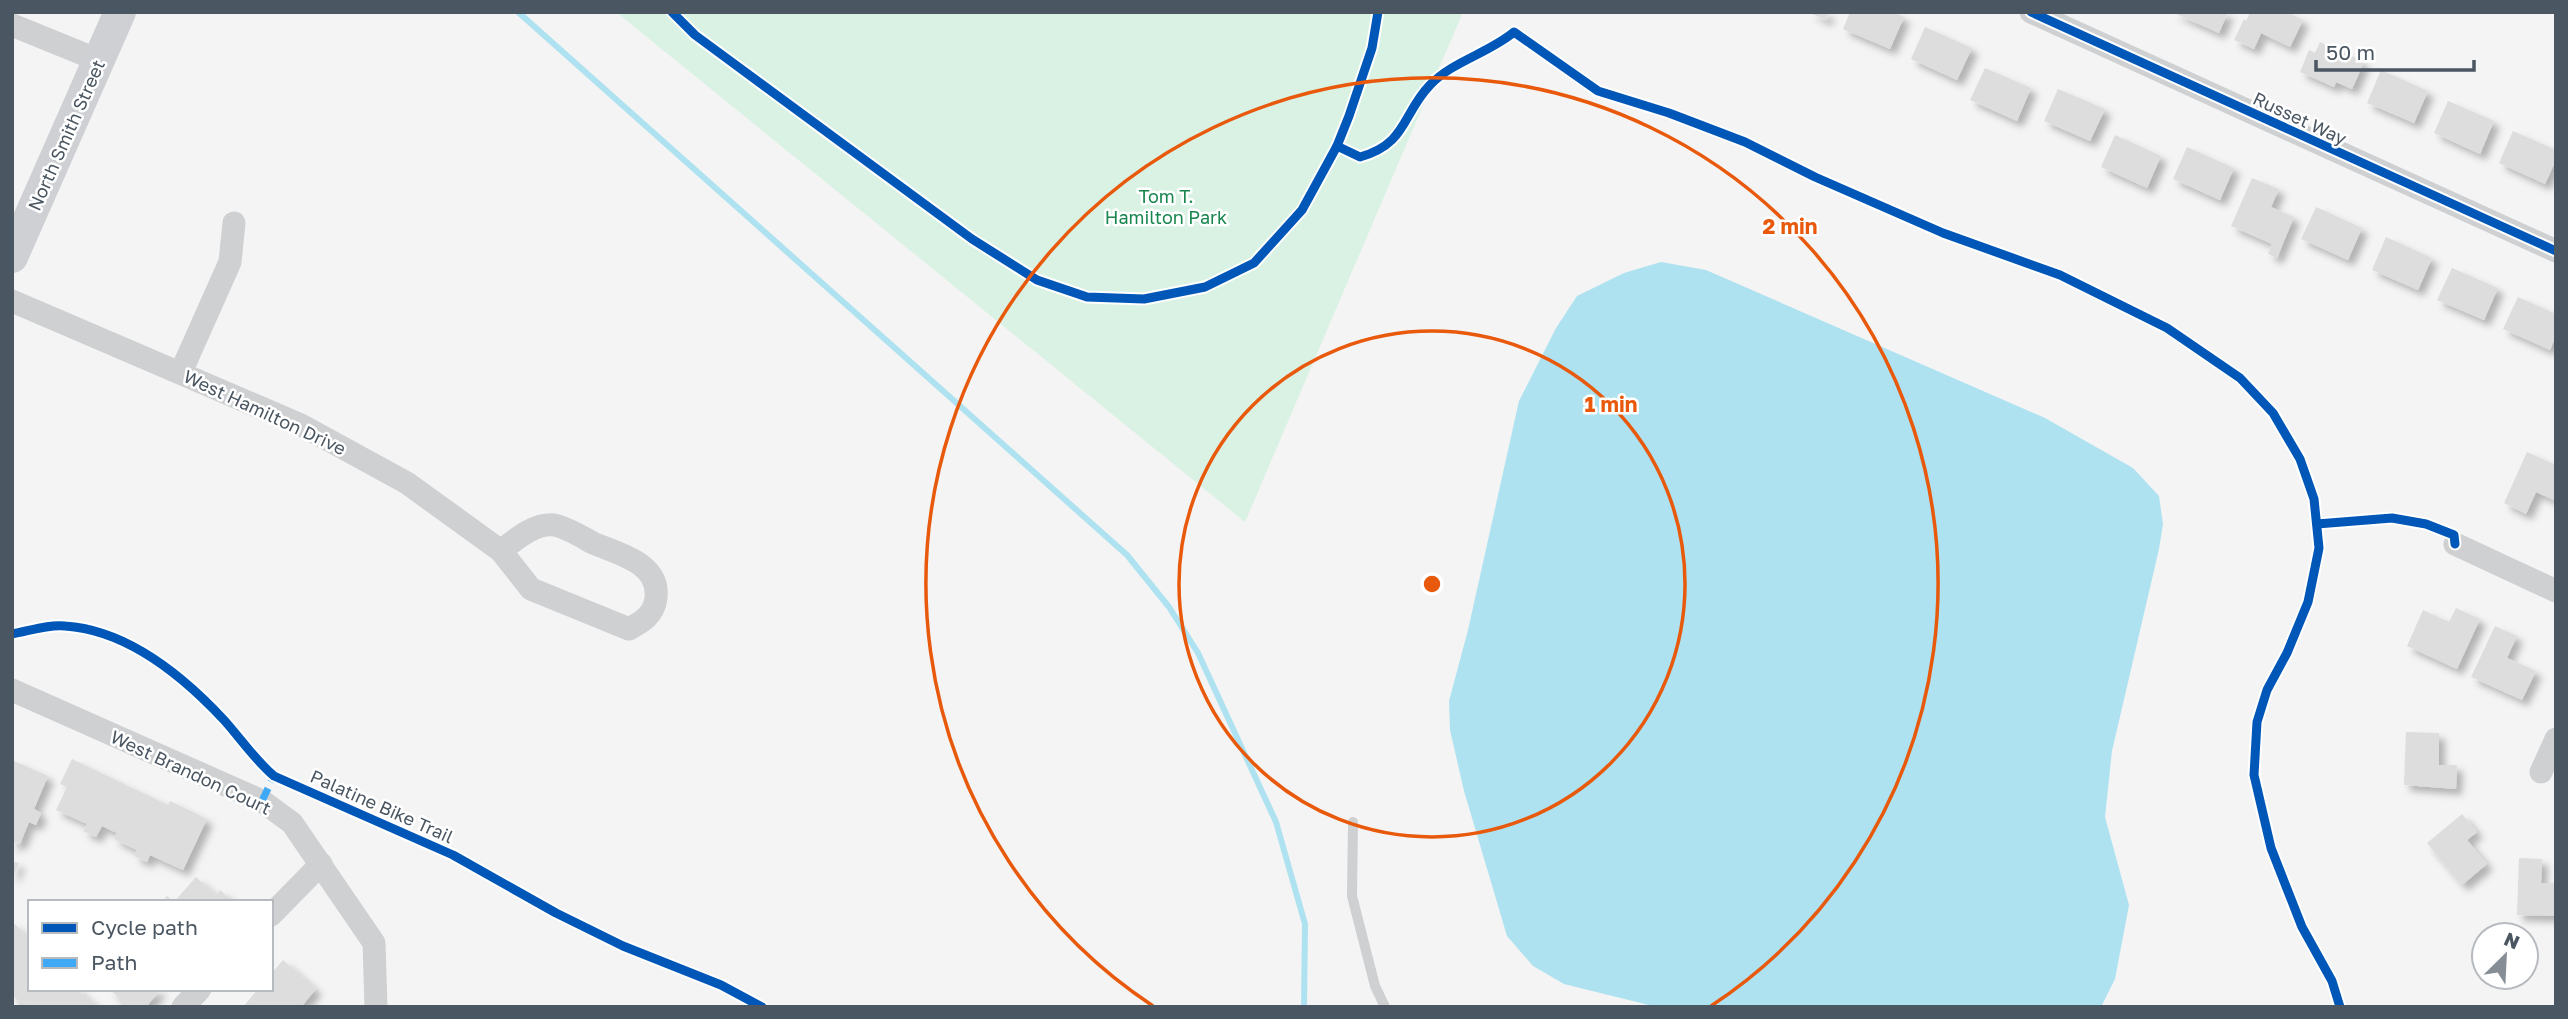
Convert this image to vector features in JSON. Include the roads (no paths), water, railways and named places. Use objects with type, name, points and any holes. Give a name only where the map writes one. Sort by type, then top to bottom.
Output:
[{"type":"street","name":"North Smith Street","points":[[12,257],[120,12]]},
{"type":"street","name":"Russet Way","points":[[2031,12],[2556,251]]},
{"type":"street","points":[[12,26],[98,60]]},
{"type":"street","points":[[181,372],[230,262],[234,223]]},
{"type":"street","name":"West Hamilton Drive","points":[[12,301],[301,425],[407,483],[501,551],[531,589],[629,629],[645,620],[655,605],[657,587],[651,573],[639,562],[554,525],[537,527],[516,538],[501,551]]},
{"type":"street","points":[[2455,544],[2556,591]]},
{"type":"street","name":"West Brandon Court","points":[[12,690],[262,802],[292,823],[374,943],[376,1007]]},
{"type":"street","points":[[2541,772],[2556,739]]},
{"type":"street","points":[[273,913],[321,864]]},
{"type":"street","points":[[183,1007],[198,991]]},
{"type":"lane","points":[[1353,822],[1352,896],[1375,986],[1385,1007]]},
{"type":"water","points":[[1661,262],[1706,270],[2045,418],[2133,468],[2159,496],[2163,524],[2159,549],[2112,751],[2105,817],[2129,905],[2115,979],[2101,1007],[1657,1007],[1564,984],[1533,966],[1507,936],[1464,791],[1450,730],[1449,701],[1468,630],[1519,401],[1556,328],[1577,296],[1624,273]]},
{"type":"waterway","points":[[518,12],[1127,555],[1169,607],[1198,653],[1276,822],[1305,924],[1304,1007]]},
{"type":"park label","name":"Tom T. Hamilton Park","points":[[1166,206]]}]
